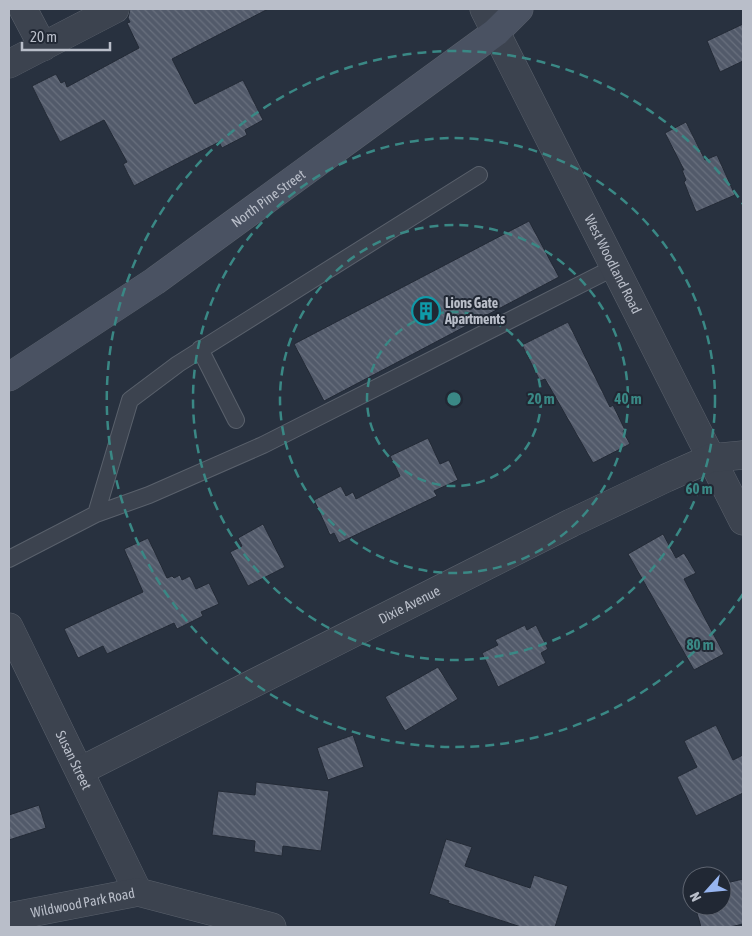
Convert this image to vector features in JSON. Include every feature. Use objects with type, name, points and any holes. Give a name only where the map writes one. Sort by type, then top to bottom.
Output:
[{"type":"main road","name":"North Pine Street","points":[[9,377],[155,281],[490,21],[519,9]]},
{"type":"street","points":[[23,9],[43,47]]},
{"type":"street","points":[[9,64],[115,9]]},
{"type":"street","name":"West Woodland Road","points":[[490,21],[743,521]]},
{"type":"street","name":"Dixie Avenue","points":[[80,771],[571,523],[711,458],[743,455]]},
{"type":"street","name":"Susan Street","points":[[9,627],[138,892]]},
{"type":"street","name":"Wildwood Park Road","points":[[9,917],[138,892],[272,927]]},
{"type":"lane","points":[[96,514],[130,400],[200,349],[479,175]]},
{"type":"lane","points":[[9,559],[96,514],[149,495],[263,446],[615,267]]},
{"type":"lane","points":[[200,349],[236,420]]},
{"type":"building","points":[[130,9],[268,9],[172,59],[195,104],[243,80],[263,120],[245,130],[247,135],[222,148],[219,142],[134,186],[123,164],[127,162],[104,120],[60,142],[32,86],[56,74],[61,83],[65,81],[67,87],[139,48],[127,23],[130,22],[128,18]]},
{"type":"building","points":[[743,24],[743,61],[720,72],[707,41]]},
{"type":"building","points":[[686,122],[705,160],[717,155],[735,195],[696,212],[684,182],[686,180],[682,170],[684,170],[665,133]]},
{"type":"building","name":"Lions Gate Apartments","points":[[529,221],[559,277],[324,401],[294,344]]},
{"type":"building","points":[[568,322],[610,407],[613,405],[630,444],[593,463],[545,379],[540,381],[522,345]]},
{"type":"building","points":[[428,438],[440,464],[449,460],[458,480],[434,491],[437,496],[339,543],[334,533],[330,535],[314,500],[341,486],[346,496],[353,492],[356,499],[400,476],[390,456]]},
{"type":"building","points":[[263,524],[285,567],[248,586],[230,552],[242,546],[238,538]]},
{"type":"building","points":[[663,534],[676,558],[684,553],[696,573],[684,579],[724,654],[694,670],[628,554]]},
{"type":"building","points":[[148,538],[167,578],[172,576],[174,578],[180,575],[182,580],[190,576],[196,589],[209,583],[219,604],[201,612],[203,616],[177,629],[174,623],[107,654],[103,646],[78,658],[64,629],[143,592],[124,549]]},
{"type":"building","points":[[525,625],[527,630],[536,625],[548,649],[541,653],[546,663],[498,687],[482,653],[498,645],[495,640]]},
{"type":"building","points":[[438,667],[458,699],[405,731],[385,697]]},
{"type":"building","points":[[716,725],[733,760],[743,755],[743,793],[696,816],[677,777],[697,767],[684,741]]},
{"type":"building","points":[[353,735],[364,767],[328,780],[317,748]]},
{"type":"building","points":[[256,782],[329,791],[321,851],[283,846],[282,856],[254,852],[255,841],[212,835],[218,791],[255,795]]},
{"type":"building","points":[[39,805],[46,828],[9,840],[9,815]]},
{"type":"building","points":[[446,839],[472,847],[465,866],[530,888],[534,875],[568,886],[555,927],[521,927],[448,903],[449,901],[429,894]]},
{"type":"building","points":[[743,879],[743,924],[730,927],[701,927],[698,916],[732,916],[732,882]]},
{"type":"place","name":"Lions Gate Apartments","points":[[426,311]]}]
